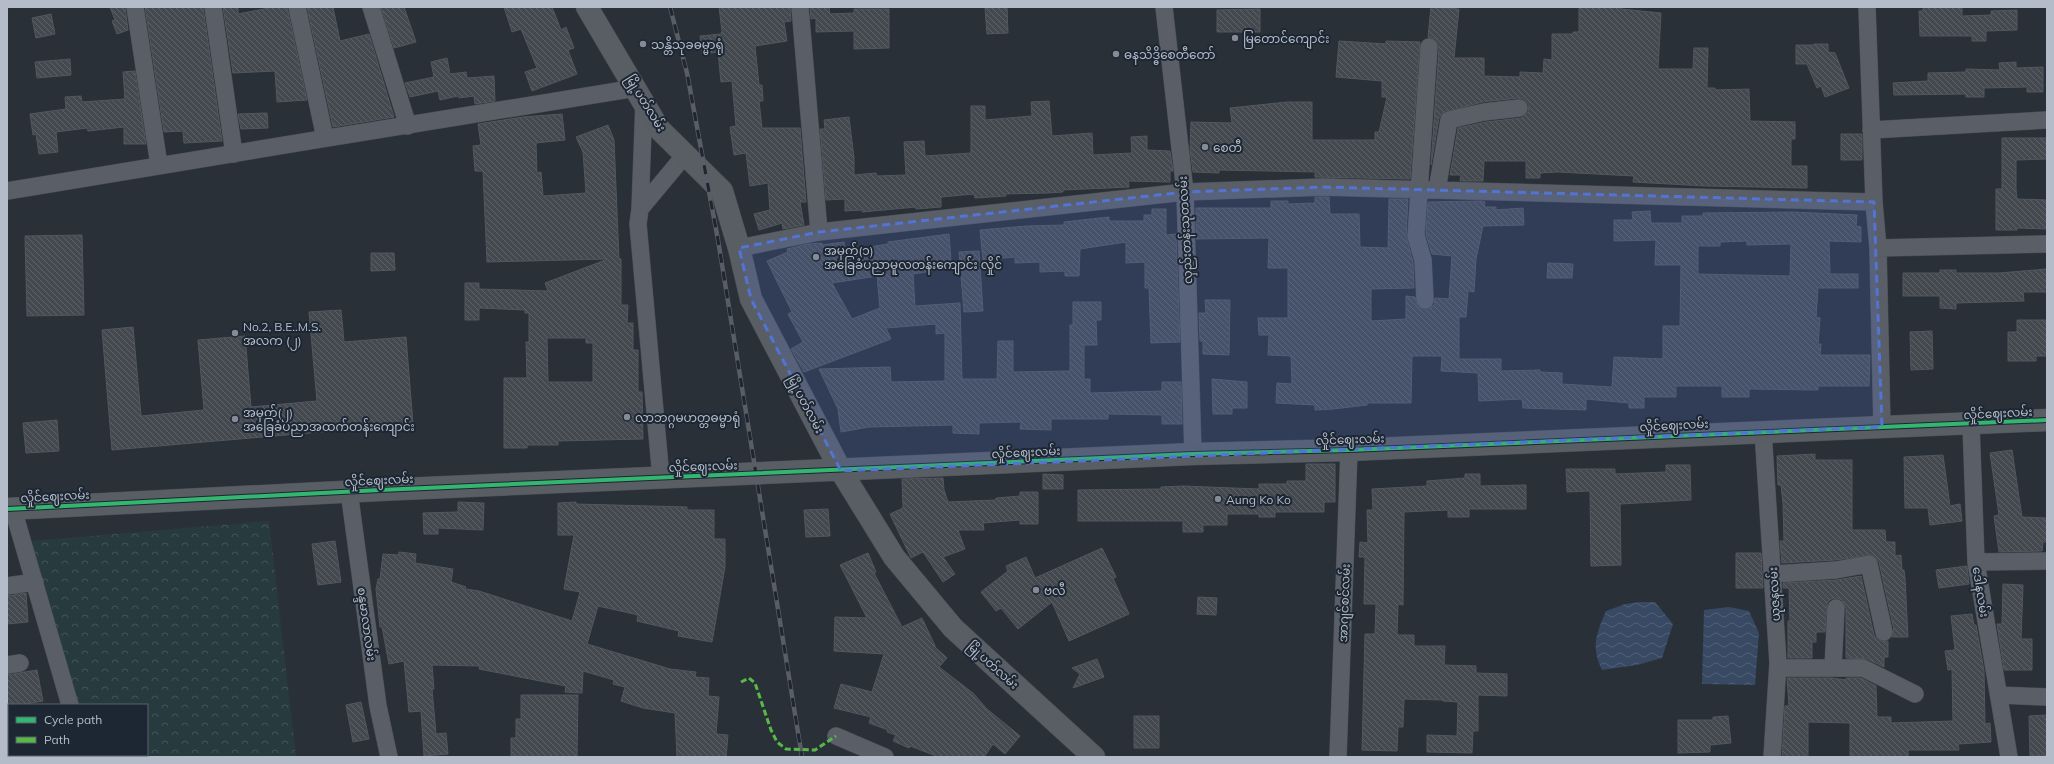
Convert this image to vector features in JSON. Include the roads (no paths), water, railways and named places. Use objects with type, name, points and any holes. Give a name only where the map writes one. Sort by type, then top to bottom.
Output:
[{"type":"street","points":[[135,7],[159,165]]},
{"type":"street","points":[[213,7],[234,154]]},
{"type":"street","points":[[297,7],[325,138]]},
{"type":"street","points":[[371,7],[408,126]]},
{"type":"street","name":"မြို့ပတ်လမ်း","points":[[587,7],[659,128],[722,191],[739,248],[751,299],[841,471],[894,557],[953,628],[1094,757]]},
{"type":"street","points":[[800,7],[819,232]]},
{"type":"street","name":"လှည်းတန်းသုတလမ်း","points":[[1164,7],[1185,192],[1193,454]]},
{"type":"street","points":[[1867,7],[1874,202],[1878,248],[1882,427]]},
{"type":"street","points":[[1424,300],[1423,260],[1416,236],[1430,48]]},
{"type":"street","points":[[7,191],[325,138],[640,95],[640,209],[638,224],[661,478]]},
{"type":"street","points":[[1437,190],[1449,120],[1484,112],[1519,108]]},
{"type":"street","points":[[1871,130],[2047,120]]},
{"type":"street","points":[[640,209],[685,155]]},
{"type":"street","points":[[739,248],[819,232],[1185,192],[1323,186],[1874,202]]},
{"type":"street","points":[[1878,248],[2047,244]]},
{"type":"street","name":"လှိုင်ဈေးလမ်း","points":[[10,509],[349,491],[841,471],[1193,454],[1349,450],[1763,431],[2047,420]]},
{"type":"street","name":"ဒေါနလမ်း","points":[[1971,424],[1976,562],[2009,757]]},
{"type":"street","name":"ယုဇနလမ်း","points":[[1763,431],[1778,668],[1772,757]]},
{"type":"street","name":"အာဂျင်စင်လမ်း","points":[[1338,757],[1349,450]]},
{"type":"street","name":"စန္ဒမာလာလမ်း","points":[[349,491],[378,706],[389,757]]},
{"type":"street","points":[[10,509],[35,582],[69,704]]},
{"type":"street","points":[[1976,562],[2047,561]]},
{"type":"street","points":[[1773,574],[1836,570],[1869,564],[1884,632]]},
{"type":"street","points":[[7,586],[35,582]]},
{"type":"street","points":[[1833,668],[1836,608]]},
{"type":"street","points":[[1778,668],[1862,668],[1915,694]]},
{"type":"street","points":[[1999,696],[2047,696]]},
{"type":"street","points":[[836,736],[885,757]]},
{"type":"water","points":[[1655,602],[1673,624],[1662,658],[1637,665],[1602,670],[1597,654],[1596,640],[1606,611],[1625,604]]},
{"type":"water","points":[[1729,607],[1749,611],[1759,633],[1755,685],[1702,684],[1704,610]]},
{"type":"railway","points":[[670,7],[687,73],[718,240],[802,757]]},
{"type":"place","name":"မြတောင်ကျောင်း","points":[[1235,38]]},
{"type":"place","name":"သန္တိသုခဓမ္မာရုံ","points":[[643,44]]},
{"type":"place","name":"ဓနသိဒ္ဓိစေတီတော်","points":[[1116,54]]},
{"type":"place","name":"စေတီ","points":[[1205,147]]},
{"type":"place","name":"အမှတ်(၁) အခြေခံပညာမူလတန်းကျောင်း လှိုင်","points":[[816,257]]},
{"type":"place","name":"No.2, B.E..M.S. အလက (၂)","points":[[235,333]]},
{"type":"place","name":"လာဘဂ္ဂမဟတ္တဓမ္မာရုံ","points":[[627,417]]},
{"type":"place","name":"အမှတ်(၂) အခြေခံပညာအထက်တန်းကျောင်း","points":[[235,419]]},
{"type":"place","name":"Aung Ko Ko","points":[[1218,499]]},
{"type":"place","name":"ဗလီ","points":[[1036,590]]}]
